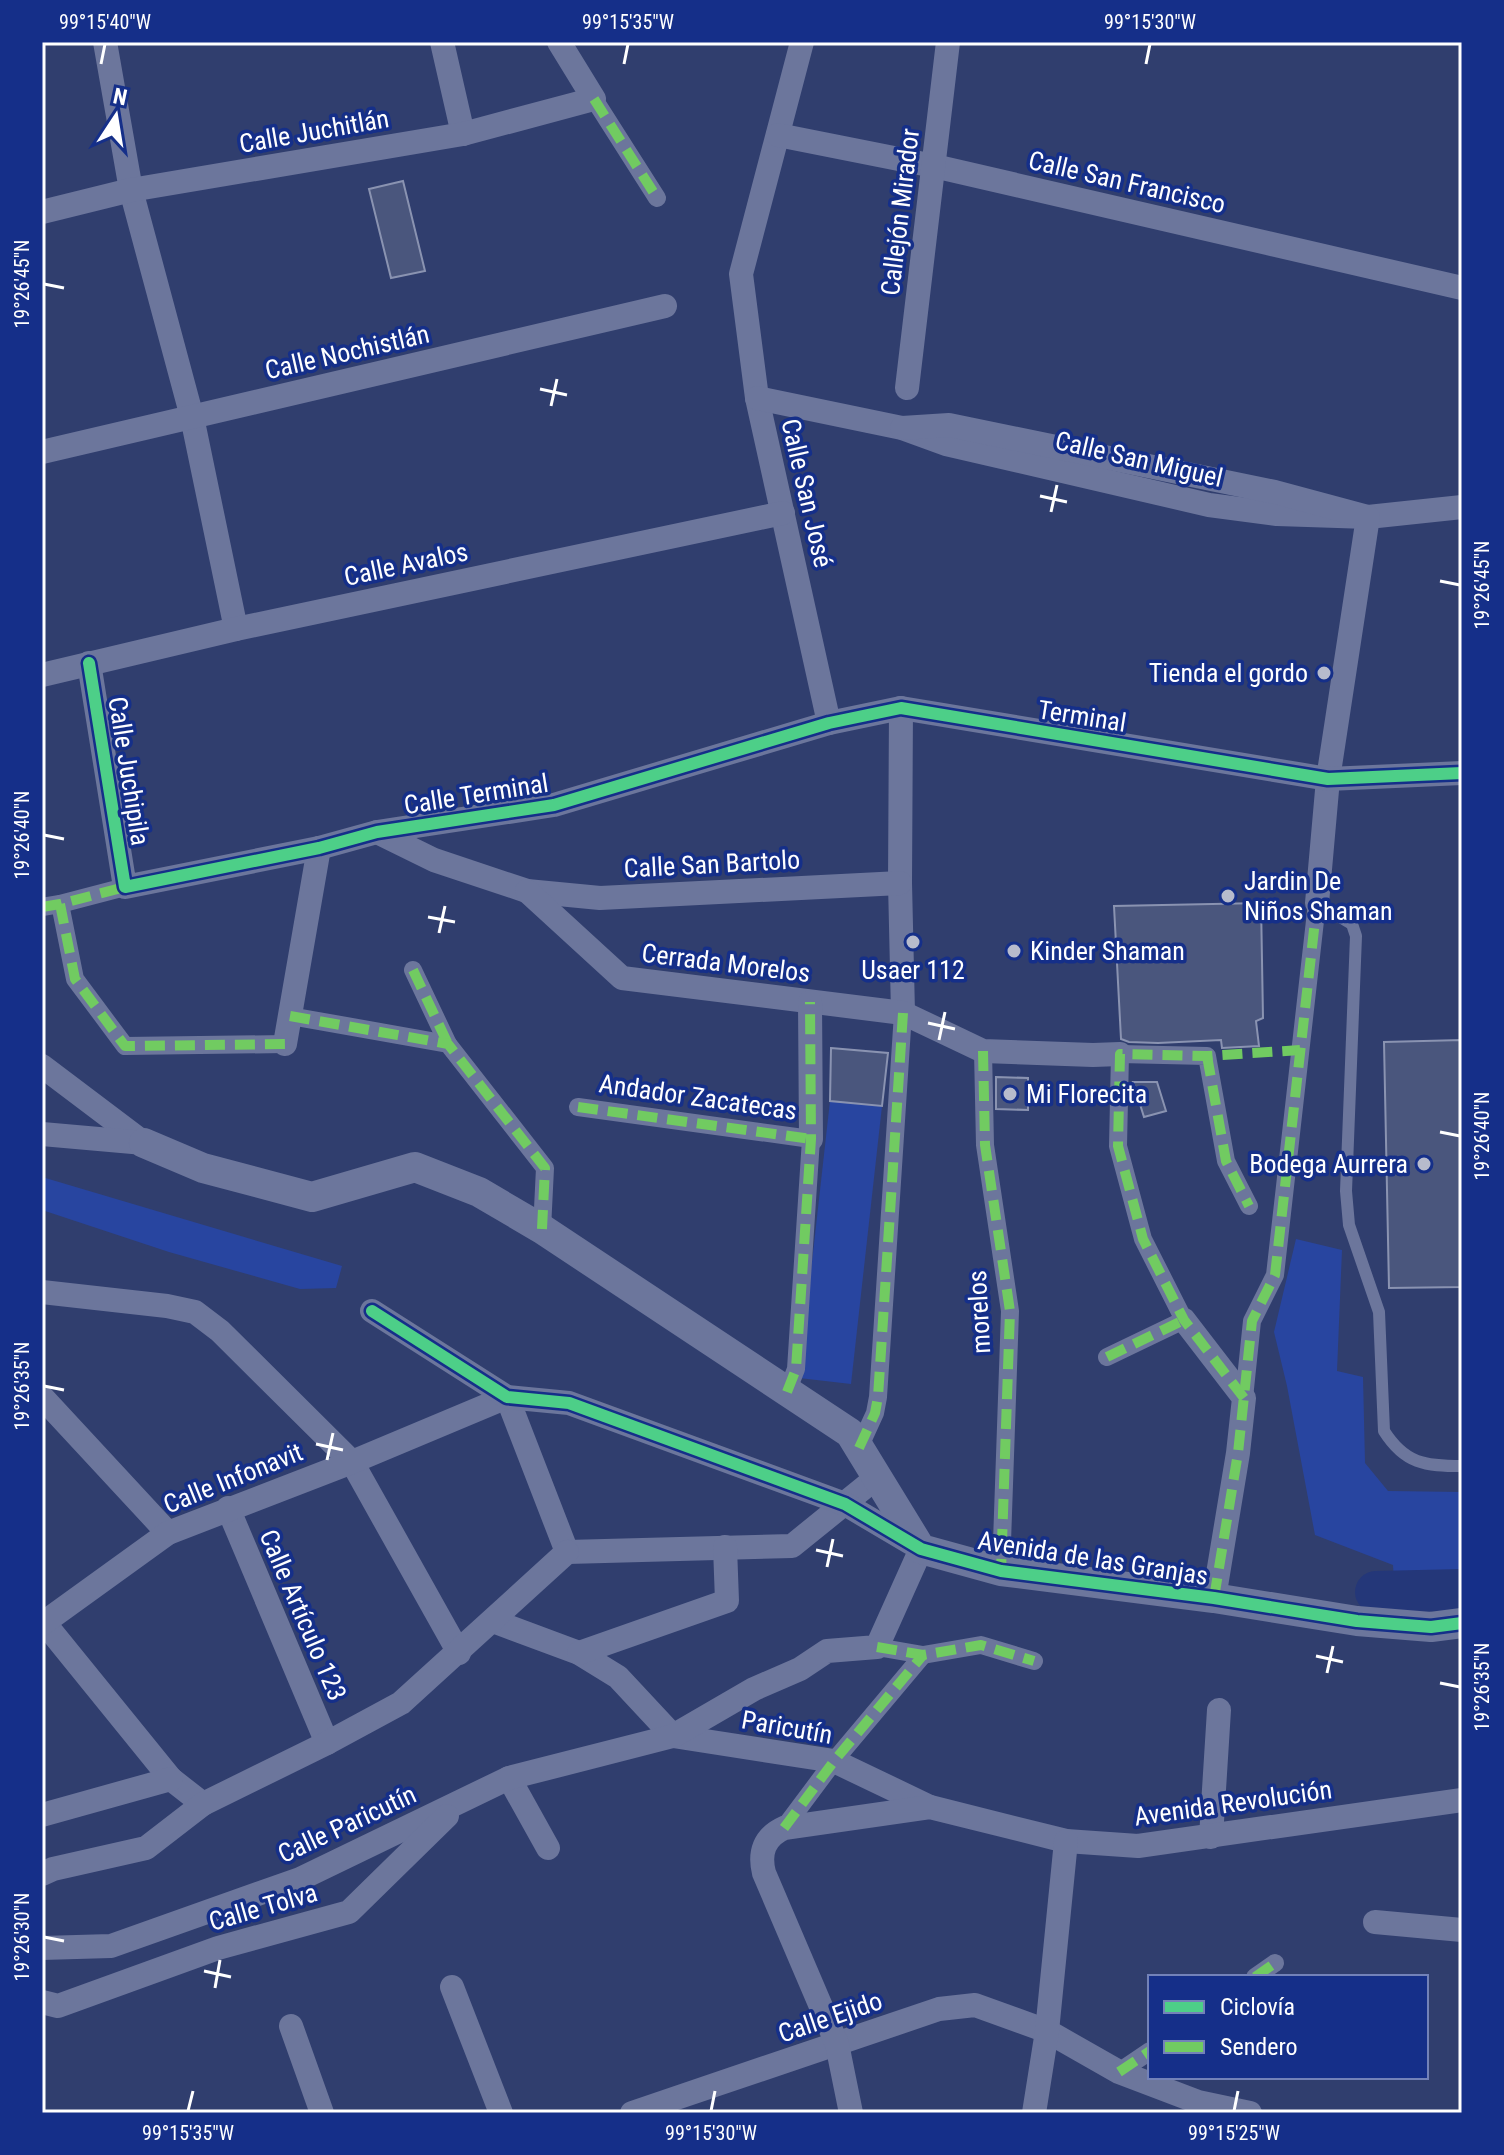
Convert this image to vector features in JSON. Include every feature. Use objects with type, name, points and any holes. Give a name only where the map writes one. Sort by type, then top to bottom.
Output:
[{"type":"street","points":[[105,42],[131,190],[192,417],[236,629]]},
{"type":"street","points":[[442,42],[463,134]]},
{"type":"street","points":[[559,42],[657,198]]},
{"type":"street","points":[[778,135],[802,42]]},
{"type":"street","name":"Callejón Mirador","points":[[907,388],[948,42]]},
{"type":"street","name":"Calle Juchitlán","points":[[42,212],[131,190],[463,134],[594,99]]},
{"type":"street","name":"Calle San Francisco","points":[[778,135],[934,166],[1462,288]]},
{"type":"street","name":"Calle San José","points":[[778,135],[741,274],[757,398],[829,723]]},
{"type":"street","name":"Calle Nochistlán","points":[[42,452],[665,306]]},
{"type":"street","name":"Calle San Miguel","points":[[757,398],[902,428],[946,444],[1209,505],[1277,514],[1368,517],[1462,507]]},
{"type":"street","name":"Calle Avalos","points":[[42,675],[236,629],[783,513]]},
{"type":"street","points":[[1214,1598],[1238,1453],[1252,1321],[1275,1275],[1328,779],[1368,517]]},
{"type":"street","name":"Calle Juchipila","points":[[89,663],[125,887]]},
{"type":"street","points":[[859,1448],[875,1413],[878,1397],[903,1013],[901,708]]},
{"type":"street","name":"Terminal","points":[[829,723],[901,708],[1328,779],[1462,773]]},
{"type":"street","name":"Calle Terminal","points":[[51,906],[125,887],[319,848],[377,832],[554,805],[829,723]]},
{"type":"street","points":[[377,832],[434,860],[527,891]]},
{"type":"street","points":[[51,906],[75,979],[125,1046],[285,1044],[319,848]]},
{"type":"street","name":"Calle San Bartolo","points":[[527,891],[600,898],[900,883]]},
{"type":"street","name":"Cerrada Morelos","points":[[527,891],[622,978],[903,1013],[983,1051]]},
{"type":"street","points":[[413,970],[448,1044],[545,1168],[542,1229]]},
{"type":"street","points":[[787,1392],[796,1369],[811,1139],[810,1002]]},
{"type":"street","points":[[290,1016],[448,1044]]},
{"type":"street","points":[[983,1051],[1207,1056],[1226,1161],[1249,1206]]},
{"type":"street","name":"morelos","points":[[983,1051],[985,1145],[1010,1311],[1001,1571]]},
{"type":"street","points":[[1120,1054],[1118,1146],[1143,1239],[1184,1320],[1244,1398]]},
{"type":"street","points":[[42,1066],[144,1143],[203,1168],[312,1197],[415,1167],[479,1192],[542,1229],[850,1433],[921,1549],[877,1647]]},
{"type":"street","name":"Andador Zacatecas","points":[[578,1107],[811,1139]]},
{"type":"street","points":[[42,1134],[144,1143]]},
{"type":"street","points":[[42,1292],[195,1312],[220,1331],[352,1462],[459,1653]]},
{"type":"street","points":[[372,1311],[507,1397],[567,1552]]},
{"type":"street","points":[[1107,1357],[1184,1320]]},
{"type":"street","points":[[42,1397],[168,1533]]},
{"type":"street","name":"Avenida de las Granjas","points":[[507,1397],[569,1403],[845,1504],[921,1549],[1001,1571],[1214,1598],[1357,1621],[1431,1627],[1462,1623]]},
{"type":"street","name":"Calle Infonavit","points":[[43,1622],[168,1533],[352,1462],[507,1397]]},
{"type":"street","points":[[42,1874],[146,1848],[203,1804],[401,1703],[567,1552],[792,1546],[876,1478]]},
{"type":"street","name":"Calle Artículo 123","points":[[228,1508],[327,1743]]},
{"type":"street","points":[[579,1653],[727,1601],[725,1547]]},
{"type":"street","points":[[493,1621],[579,1653],[618,1677],[673,1736],[754,1689],[800,1669],[827,1651],[877,1647],[923,1655],[981,1645],[1034,1661]]},
{"type":"street","points":[[43,1622],[171,1779],[203,1804]]},
{"type":"street","points":[[851,2113],[837,2044],[764,1873],[762,1851],[767,1840],[784,1828],[834,1761],[923,1655]]},
{"type":"street","points":[[1211,1837],[1219,1710]]},
{"type":"street","name":"Paricutín","points":[[673,1736],[834,1761],[930,1807]]},
{"type":"street","name":"Calle Paricutín","points":[[42,1948],[111,1946],[300,1879],[509,1778],[673,1736]]},
{"type":"street","points":[[509,1778],[548,1848]]},
{"type":"street","points":[[42,1815],[171,1779]]},
{"type":"street","name":"Calle Tolva","points":[[42,2002],[58,2006],[218,1948],[349,1912],[463,1800]]},
{"type":"street","name":"Avenida Revolución","points":[[784,1828],[930,1807],[1066,1841],[1138,1846],[1462,1800]]},
{"type":"street","points":[[1034,2113],[1047,2031],[1066,1841]]},
{"type":"street","points":[[1375,1922],[1462,1930]]},
{"type":"street","points":[[1258,1975],[1275,1963]]},
{"type":"street","points":[[452,1987],[501,2113]]},
{"type":"street","name":"Calle Ejido","points":[[632,2113],[678,2106],[837,2044],[939,2009],[975,2005],[1047,2031],[1119,2072],[1198,2102],[1250,2113]]},
{"type":"street","points":[[291,2026],[322,2113]]},
{"type":"street","points":[[1119,2072],[1148,2052]]},
{"type":"lane","points":[[1317,903],[1352,924],[1356,936],[1346,1191],[1349,1225],[1379,1312],[1384,1431],[1406,1456],[1429,1466],[1462,1466]]},
{"type":"shaded area","points":[[830,1101],[882,1106],[851,1384],[799,1378]]},
{"type":"shaded area","points":[[42,1177],[342,1266],[336,1288],[300,1289],[169,1252],[42,1210]]},
{"type":"shaded area","points":[[1296,1239],[1342,1250],[1337,1371],[1363,1377],[1365,1463],[1388,1491],[1462,1492],[1462,1582],[1394,1582],[1393,1565],[1315,1535],[1274,1332]]},
{"type":"building","points":[[403,181],[425,271],[391,278],[369,189]]},
{"type":"building","points":[[1261,903],[1263,1018],[1256,1021],[1259,1046],[1222,1048],[1221,1040],[1158,1043],[1121,1039],[1114,906]]},
{"type":"building","name":"Bodega Aurrera","points":[[1462,1040],[1462,1287],[1389,1288],[1384,1042]]},
{"type":"building","points":[[831,1048],[888,1053],[882,1106],[830,1101]]},
{"type":"building","name":"Mi Florecita","points":[[996,1077],[1028,1078],[1028,1110],[996,1109]]},
{"type":"building","points":[[1133,1082],[1157,1082],[1166,1111],[1144,1117]]},
{"type":"waterway","points":[[1376,1592],[1462,1590]]},
{"type":"marked path","points":[[594,99],[657,198]]},
{"type":"marked path","points":[[42,907],[125,887]]},
{"type":"marked path","points":[[1214,1598],[1238,1453],[1252,1321],[1275,1275],[1317,903]]},
{"type":"marked path","points":[[60,904],[75,979],[125,1046],[285,1044]]},
{"type":"marked path","points":[[413,970],[448,1044]]},
{"type":"marked path","points":[[787,1392],[796,1369],[811,1139],[810,1002]]},
{"type":"marked path","points":[[859,1448],[875,1413],[878,1397],[903,1013]]},
{"type":"marked path","points":[[290,1016],[448,1044],[545,1168],[542,1229]]},
{"type":"marked path","points":[[1244,1398],[1184,1320],[1143,1239],[1118,1146],[1120,1054],[1207,1056],[1300,1050]]},
{"type":"marked path","points":[[983,1051],[985,1145],[1010,1311],[1001,1571]]},
{"type":"marked path","points":[[1207,1056],[1226,1161],[1249,1206]]},
{"type":"marked path","points":[[578,1107],[811,1139]]},
{"type":"marked path","points":[[1107,1357],[1184,1320]]},
{"type":"marked path","points":[[877,1647],[923,1655],[981,1645],[1034,1661]]},
{"type":"marked path","points":[[784,1828],[834,1761],[923,1655]]},
{"type":"marked path","points":[[1258,1975],[1275,1963]]},
{"type":"marked path","points":[[1119,2072],[1148,2052]]},
{"type":"cycle path","points":[[89,663],[125,887],[319,848],[377,832],[554,805],[829,723],[901,708],[1328,779],[1462,773]]},
{"type":"cycle path","points":[[372,1311],[507,1397],[569,1403],[845,1504],[921,1549],[1001,1571],[1214,1598],[1357,1621],[1431,1627],[1462,1623]]},
{"type":"place","name":"Tienda el gordo","points":[[1324,673]]},
{"type":"place","name":"Jardin De Niños Shaman","points":[[1228,896]]},
{"type":"place","name":"Usaer 112","points":[[913,942]]},
{"type":"place","name":"Kinder Shaman","points":[[1014,951]]},
{"type":"place","name":"Mi Florecita","points":[[1010,1094]]},
{"type":"place","name":"Bodega Aurrera","points":[[1424,1164]]}]
